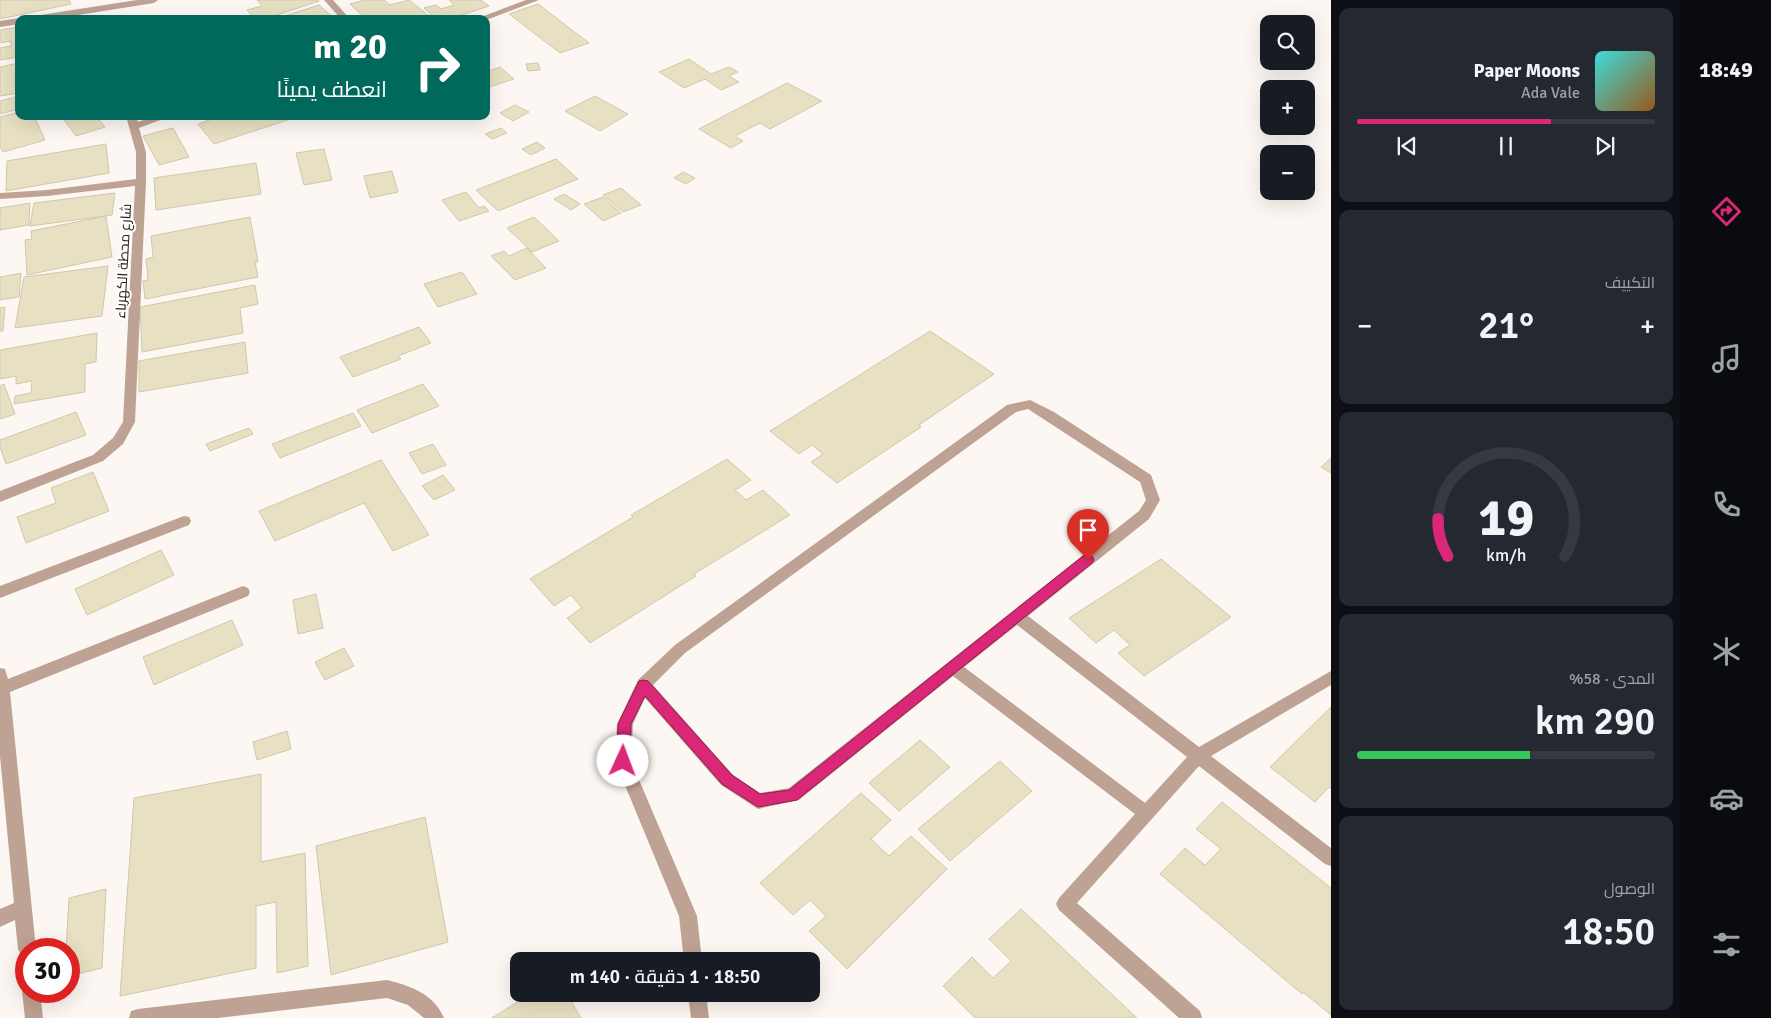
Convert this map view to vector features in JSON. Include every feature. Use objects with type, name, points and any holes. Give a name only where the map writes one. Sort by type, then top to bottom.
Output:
[{"type":"street","points":[[50,15],[91,5],[154,0]]},
{"type":"street","points":[[328,0],[342,15]]},
{"type":"street","points":[[488,15],[503,8],[535,0]]},
{"type":"street","points":[[0,24],[15,22]]},
{"type":"street","name":"شارع محطة الكهرباء","points":[[0,497],[98,458],[118,441],[129,422],[141,182],[141,152],[133,121]]},
{"type":"street","points":[[0,196],[47,193],[141,182]]},
{"type":"street","points":[[643,685],[727,780],[758,801],[793,796],[1144,515],[1153,500],[1146,480],[1030,404],[1012,408],[680,649],[643,685],[625,724],[623,761],[688,916],[693,952]]},
{"type":"street","points":[[0,592],[184,521]]},
{"type":"street","points":[[26,938],[4,783],[0,680],[243,592]]},
{"type":"street","points":[[1017,616],[1331,858]]},
{"type":"street","points":[[953,668],[1146,813]]},
{"type":"street","points":[[1192,1018],[1065,904],[1198,756],[1331,677]]},
{"type":"street","points":[[0,918],[23,908]]},
{"type":"street","points":[[138,1018],[387,988],[410,994],[430,1009],[435,1018]]},
{"type":"street","points":[[698,1002],[700,1018]]},
{"type":"street","points":[[32,1003],[34,1018]]},
{"type":"building","points":[[0,0],[69,0],[71,4],[15,15],[0,19]]},
{"type":"building","points":[[257,0],[319,1],[277,15],[251,15],[247,10],[262,6]]},
{"type":"building","points":[[365,0],[384,0],[390,5],[409,0],[428,15],[362,15],[350,4]]},
{"type":"building","points":[[449,0],[481,0],[489,6],[462,15],[432,15],[424,8],[436,5],[441,9],[454,5]]},
{"type":"building","points":[[538,4],[589,43],[560,53],[509,14]]},
{"type":"building","points":[[319,5],[330,15],[288,15]]},
{"type":"building","points":[[15,28],[15,58],[0,60],[0,48],[11,46],[11,41],[0,43],[0,30]]},
{"type":"building","points":[[689,59],[711,74],[729,67],[738,72],[729,76],[739,82],[721,90],[705,79],[684,88],[659,72]]},
{"type":"building","points":[[538,63],[540,70],[528,71],[526,64]]},
{"type":"building","points":[[15,64],[15,94],[0,96],[0,67]]},
{"type":"building","points":[[500,67],[514,79],[490,87],[490,71]]},
{"type":"building","points":[[787,83],[822,101],[770,129],[760,123],[735,136],[743,141],[731,148],[699,129]]},
{"type":"building","points":[[595,96],[628,114],[600,131],[565,111]]},
{"type":"building","points":[[15,97],[15,110],[0,114],[0,101]]},
{"type":"building","points":[[515,105],[529,112],[513,121],[500,113]]},
{"type":"building","points":[[15,113],[15,120],[36,120],[45,140],[3,152],[0,146],[0,117]]},
{"type":"building","points":[[64,120],[99,120],[105,127],[76,136]]},
{"type":"building","points":[[210,120],[288,120],[214,144],[198,124]]},
{"type":"building","points":[[173,128],[189,157],[159,165],[143,136]]},
{"type":"building","points":[[501,128],[507,133],[492,139],[485,134]]},
{"type":"building","points":[[537,142],[545,148],[531,155],[522,149]]},
{"type":"building","points":[[106,144],[109,173],[6,191],[7,161]]},
{"type":"building","points":[[324,149],[332,180],[304,185],[296,153]]},
{"type":"building","points":[[556,159],[578,179],[498,211],[476,190]]},
{"type":"building","points":[[256,163],[261,194],[156,210],[154,178]]},
{"type":"building","points":[[392,171],[398,192],[370,198],[364,176]]},
{"type":"building","points":[[683,172],[695,178],[686,184],[674,178]]},
{"type":"building","points":[[621,188],[641,205],[623,212],[603,195]]},
{"type":"building","points":[[466,192],[479,208],[484,206],[489,211],[459,221],[442,200]]},
{"type":"building","points":[[115,193],[112,215],[30,226],[34,203]]},
{"type":"building","points":[[564,194],[580,204],[571,210],[554,199]]},
{"type":"building","points":[[603,197],[621,213],[603,221],[584,204]]},
{"type":"building","points":[[30,203],[29,225],[0,230],[0,208]]},
{"type":"building","points":[[106,216],[112,257],[27,275],[25,240],[32,239],[31,231]]},
{"type":"building","points":[[250,217],[258,262],[255,262],[258,277],[145,299],[143,281],[148,280],[146,259],[153,257],[151,236]]},
{"type":"building","points":[[534,217],[559,241],[532,252],[507,228]]},
{"type":"building","points":[[527,248],[546,268],[515,280],[491,256],[504,251],[509,256]]},
{"type":"building","points":[[108,266],[102,316],[15,328],[24,277]]},
{"type":"building","points":[[462,272],[477,294],[438,307],[424,284]]},
{"type":"building","points":[[21,273],[19,297],[0,300],[0,277]]},
{"type":"building","points":[[255,285],[258,304],[240,308],[243,333],[142,352],[140,307]]},
{"type":"building","points":[[5,307],[3,331],[0,331],[0,308]]},
{"type":"building","points":[[419,327],[431,343],[398,356],[401,359],[353,377],[340,357]]},
{"type":"building","points":[[930,331],[994,374],[919,425],[921,427],[837,483],[811,462],[823,454],[812,445],[799,454],[770,431]]},
{"type":"building","points":[[97,333],[96,362],[85,364],[85,392],[14,404],[15,396],[31,393],[32,381],[16,384],[16,376],[0,379],[0,350]]},
{"type":"building","points":[[245,342],[248,373],[139,392],[139,361]]},
{"type":"building","points":[[4,384],[15,414],[0,419],[0,386]]},
{"type":"building","points":[[423,384],[439,406],[372,433],[357,410]]},
{"type":"building","points":[[76,412],[86,435],[6,464],[0,447],[0,440]]},
{"type":"building","points":[[353,413],[361,426],[280,458],[272,444]]},
{"type":"building","points":[[249,428],[253,434],[210,451],[206,444]]},
{"type":"building","points":[[433,444],[446,465],[422,474],[409,453]]},
{"type":"building","points":[[1331,458],[1331,473],[1321,467]]},
{"type":"building","points":[[727,459],[751,480],[735,490],[746,500],[763,490],[790,515],[694,574],[696,576],[590,643],[567,618],[582,608],[571,595],[554,606],[530,579],[633,517],[631,515]]},
{"type":"building","points":[[381,460],[429,535],[393,551],[364,503],[275,541],[259,511]]},
{"type":"building","points":[[93,472],[109,511],[26,543],[17,517],[56,503],[51,488]]},
{"type":"building","points":[[443,475],[455,490],[434,500],[422,486]]},
{"type":"building","points":[[161,550],[174,575],[87,615],[75,589]]},
{"type":"building","points":[[1161,559],[1231,617],[1144,676],[1118,653],[1130,645],[1114,630],[1096,643],[1069,618]]},
{"type":"building","points":[[316,594],[323,628],[298,634],[293,600]]},
{"type":"building","points":[[232,620],[243,645],[154,685],[143,657]]},
{"type":"building","points":[[344,648],[354,666],[325,680],[315,662]]},
{"type":"building","points":[[1331,707],[1331,789],[1329,787],[1315,802],[1270,767]]},
{"type":"building","points":[[287,731],[291,749],[257,760],[253,742]]},
{"type":"building","points":[[920,740],[950,767],[899,811],[869,783]]},
{"type":"building","points":[[1000,761],[1032,791],[950,861],[918,829]]},
{"type":"building","points":[[261,774],[261,862],[305,853],[308,966],[277,973],[276,902],[256,906],[256,968],[120,996],[134,798]]},
{"type":"building","points":[[861,793],[891,820],[871,839],[889,856],[911,836],[947,869],[847,969],[809,931],[826,916],[810,900],[793,915],[760,883]]},
{"type":"building","points":[[1222,802],[1331,888],[1331,1015],[1303,992],[1302,994],[1160,874],[1185,848],[1205,865],[1221,849],[1196,829]]},
{"type":"building","points":[[425,817],[448,942],[331,975],[316,846]]},
{"type":"building","points":[[106,889],[102,968],[80,973],[80,938],[67,938],[69,898]]},
{"type":"building","points":[[1021,909],[1137,1018],[975,1018],[943,986],[972,957],[993,978],[1011,961],[989,939]]},
{"type":"building","points":[[517,1002],[572,1002],[581,1018],[492,1018]]},
{"type":"route","points":[[623,761],[625,724],[643,685],[727,780],[758,801],[793,796],[1088,560]]}]
